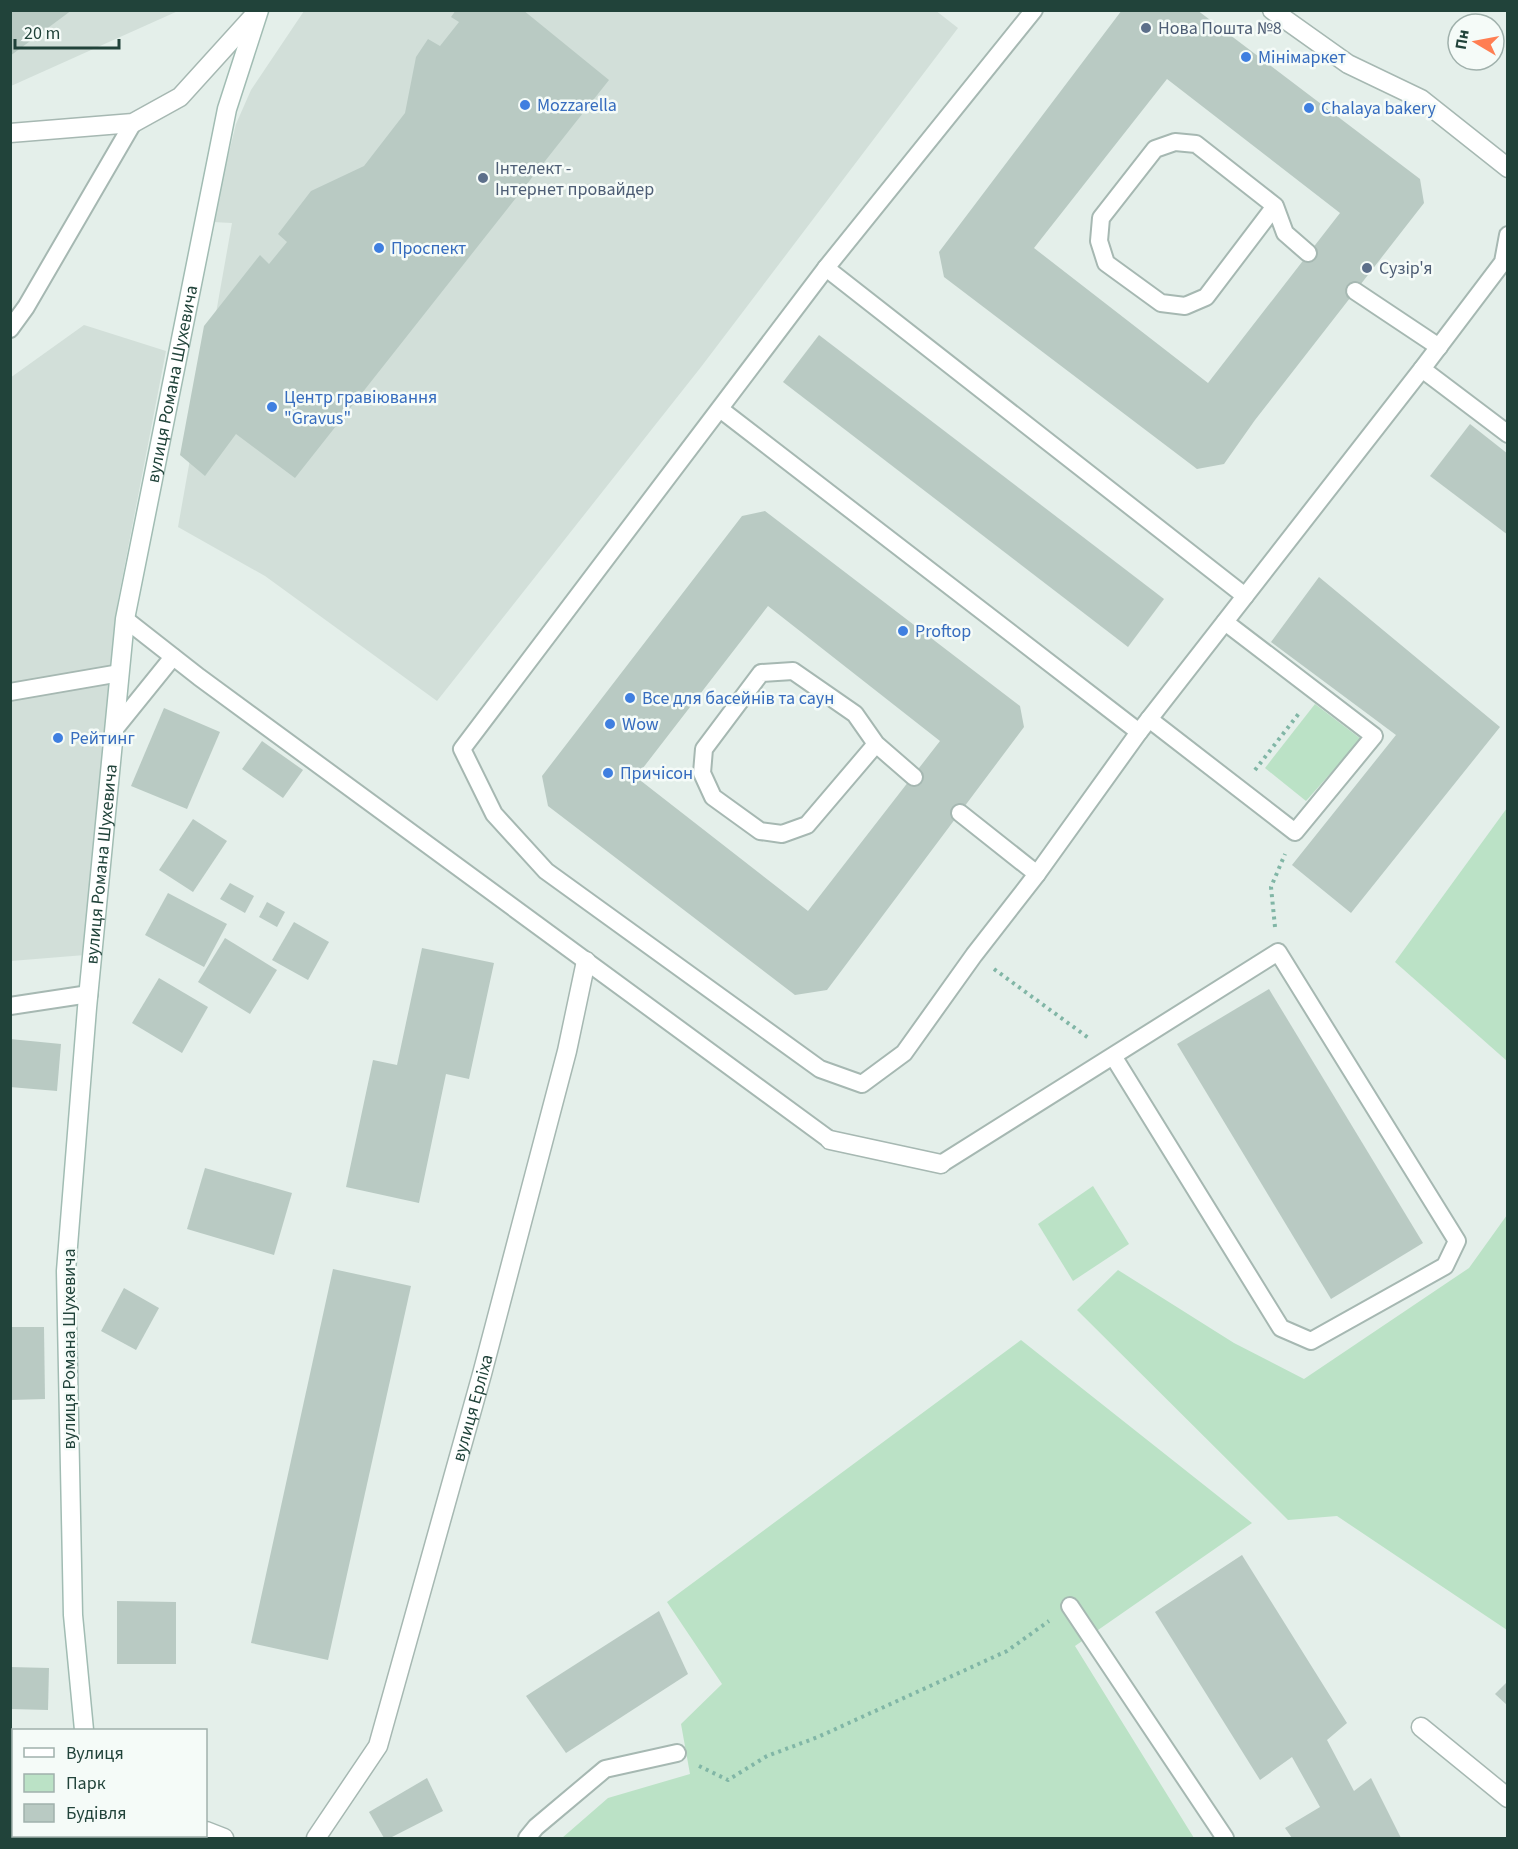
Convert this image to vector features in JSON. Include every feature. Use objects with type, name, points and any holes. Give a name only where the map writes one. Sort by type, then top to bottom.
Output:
[{"type":"street","points":[[1272,10],[1348,64],[1421,99],[1508,168]]},
{"type":"street","points":[[10,133],[133,123],[180,97],[258,11]]},
{"type":"street","name":"вулиця Романа Шухевича","points":[[84,1729],[73,1615],[66,1271],[89,994],[125,619],[227,109],[258,11]]},
{"type":"street","name":"вулиця Ерліха","points":[[316,1839],[378,1746],[489,1351],[567,1051],[586,961]]},
{"type":"street","points":[[830,1140],[941,1164]]},
{"type":"street","points":[[1421,1727],[1508,1798]]},
{"type":"street","points":[[207,1831],[224,1839]]},
{"type":"lane","points":[[1034,10],[826,268],[462,749],[494,814],[546,871],[820,1069],[862,1084],[904,1053],[1144,725],[1505,263],[1508,235]]},
{"type":"lane","points":[[10,329],[26,307],[133,123]]},
{"type":"lane","points":[[1275,206],[1206,297],[1185,306],[1161,303],[1106,263],[1099,241],[1101,218],[1155,149],[1175,142],[1196,144],[1275,206],[1286,233],[1308,253]]},
{"type":"lane","points":[[826,268],[1245,596]]},
{"type":"lane","points":[[1355,291],[1439,347]]},
{"type":"lane","points":[[1422,369],[1508,434]]},
{"type":"lane","points":[[720,409],[1144,725],[1239,789],[1295,832],[1374,736],[1225,621]]},
{"type":"lane","points":[[125,619],[173,657],[830,1140]]},
{"type":"lane","points":[[114,730],[173,657]]},
{"type":"lane","points":[[876,744],[807,825],[782,834],[760,831],[713,797],[702,773],[704,749],[760,674],[793,671],[855,714],[876,744],[914,777]]},
{"type":"lane","points":[[10,692],[120,673]]},
{"type":"lane","points":[[960,813],[1036,874]]},
{"type":"lane","points":[[941,1164],[1278,952],[1457,1241],[1445,1266],[1311,1341],[1281,1329],[1113,1056]]},
{"type":"lane","points":[[10,1006],[89,994]]},
{"type":"lane","points":[[1070,1606],[1225,1839]]},
{"type":"lane","points":[[527,1839],[536,1827],[605,1769],[677,1753]]},
{"type":"path","points":[[1239,789],[1316,691]]},
{"type":"path","points":[[1278,952],[1271,887],[1295,832]]},
{"type":"path","points":[[975,955],[1113,1056]]},
{"type":"path","points":[[677,1753],[728,1780],[767,1756],[849,1723],[1007,1651],[1070,1606]]},
{"type":"shaded area","points":[[11,10],[178,11],[11,86]]},
{"type":"shaded area","points":[[935,10],[958,28],[701,367],[437,701],[265,576],[178,527],[232,223],[212,222],[236,124],[251,90],[304,11]]},
{"type":"shaded area","name":"Рейтинг","points":[[84,325],[166,351],[118,600],[85,955],[11,961],[10,378]]},
{"type":"green space","points":[[1315,704],[1361,739],[1306,801],[1265,768]]},
{"type":"green space","points":[[1507,808],[1507,1061],[1395,962]]},
{"type":"green space","points":[[1093,1186],[1129,1244],[1073,1281],[1038,1224]]},
{"type":"green space","points":[[1507,1215],[1507,1630],[1337,1516],[1288,1520],[1077,1310],[1118,1270],[1234,1343],[1304,1379],[1469,1268]]},
{"type":"green space","points":[[1021,1340],[1252,1523],[1075,1646],[1194,1838],[562,1838],[608,1798],[690,1774],[681,1724],[722,1684],[667,1602]]},
{"type":"building","points":[[10,10],[72,10],[10,56]]},
{"type":"building","name":"Проспект","points":[[456,10],[523,10],[609,80],[295,478],[236,434],[205,476],[180,455],[204,326],[260,255],[269,264],[287,242],[278,234],[311,191],[364,166],[405,113],[416,57],[428,39],[440,46],[459,22],[451,17]]},
{"type":"building","points":[[1122,10],[1197,10],[1420,179],[1424,203],[1255,420],[1224,464],[1197,469],[944,277],[939,252]],"holes":[[[1167,79],[1340,213],[1208,383],[1034,248]]]},
{"type":"building","points":[[819,335],[1164,599],[1128,647],[783,382]]},
{"type":"building","points":[[1470,424],[1508,454],[1508,535],[1430,476]]},
{"type":"building","points":[[765,511],[1020,706],[1024,727],[827,990],[795,995],[548,806],[542,776],[742,516]],"holes":[[[768,606],[940,741],[808,911],[636,777]]]},
{"type":"building","points":[[1319,577],[1500,727],[1351,913],[1292,865],[1396,735],[1271,642]]},
{"type":"building","points":[[164,708],[220,732],[187,809],[131,786]]},
{"type":"building","points":[[262,741],[303,770],[283,798],[242,769]]},
{"type":"building","points":[[193,819],[227,841],[193,892],[159,870]]},
{"type":"building","points":[[230,883],[254,896],[245,913],[220,899]]},
{"type":"building","points":[[168,893],[227,924],[204,967],[145,935]]},
{"type":"building","points":[[267,902],[285,912],[277,927],[259,917]]},
{"type":"building","points":[[294,922],[329,942],[308,980],[272,960]]},
{"type":"building","points":[[225,938],[277,970],[250,1014],[198,982]]},
{"type":"building","points":[[422,948],[494,963],[469,1079],[446,1074],[419,1203],[346,1187],[373,1060],[397,1065]]},
{"type":"building","points":[[159,978],[208,1007],[182,1053],[132,1023]]},
{"type":"building","points":[[1269,989],[1423,1243],[1331,1299],[1177,1044]]},
{"type":"building","points":[[10,1039],[61,1044],[57,1091],[10,1087]]},
{"type":"building","points":[[205,1168],[292,1193],[274,1255],[187,1229]]},
{"type":"building","points":[[333,1269],[411,1286],[328,1660],[251,1643]]},
{"type":"building","points":[[124,1288],[159,1308],[136,1350],[101,1331]]},
{"type":"building","points":[[10,1327],[44,1327],[45,1399],[10,1400]]},
{"type":"building","points":[[1242,1555],[1347,1723],[1327,1740],[1354,1791],[1371,1778],[1401,1838],[1292,1838],[1285,1828],[1320,1807],[1292,1757],[1260,1780],[1155,1612]]},
{"type":"building","points":[[117,1601],[176,1602],[176,1664],[117,1664]]},
{"type":"building","points":[[659,1611],[688,1674],[566,1753],[526,1696]]},
{"type":"building","points":[[10,1667],[49,1668],[48,1710],[10,1709]]},
{"type":"building","points":[[1508,1681],[1508,1706],[1495,1694]]},
{"type":"building","points":[[10,1758],[12,1758],[12,1821],[10,1821]]},
{"type":"building","points":[[427,1778],[443,1811],[390,1838],[384,1838],[369,1812]]},
{"type":"place","name":"Нова Пошта №8","points":[[1146,28]]},
{"type":"place","name":"Мінімаркет","points":[[1246,57]]},
{"type":"place","name":"Mozzarella","points":[[525,105]]},
{"type":"place","name":"Chalaya bakery","points":[[1309,108]]},
{"type":"place","name":"Інтелект - Інтернет провайдер","points":[[483,178]]},
{"type":"place","name":"Проспект","points":[[379,248]]},
{"type":"place","name":"Сузір'я","points":[[1367,268]]},
{"type":"place","name":"Центр гравіювання \"Gravus\"","points":[[272,407]]},
{"type":"place","name":"Proftop","points":[[903,631]]},
{"type":"place","name":"Все для басейнів та саун","points":[[630,698]]},
{"type":"place","name":"Wow","points":[[610,724]]},
{"type":"place","name":"Рейтинг","points":[[58,738]]},
{"type":"place","name":"Причісон","points":[[608,773]]}]
